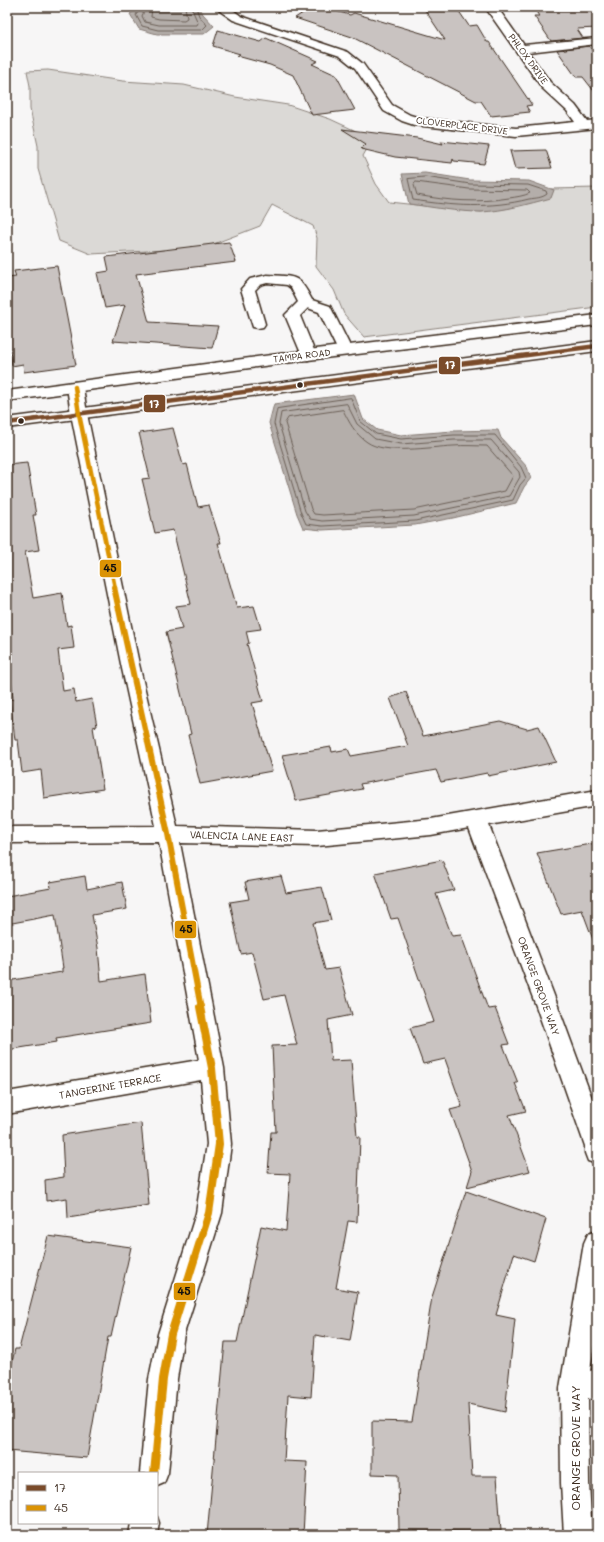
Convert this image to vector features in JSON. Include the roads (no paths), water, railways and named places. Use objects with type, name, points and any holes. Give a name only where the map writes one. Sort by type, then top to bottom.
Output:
[{"type":"main road","name":"TAMPA ROAD","points":[[7,396],[344,350],[597,320]]},
{"type":"main road","points":[[7,423],[597,346]]},
{"type":"street","name":"CLOVERPLACE DRIVE","points":[[223,7],[238,18],[344,54],[359,66],[388,108],[406,118],[418,122],[516,132],[597,124]]},
{"type":"street","name":"PHLOX DRIVE","points":[[491,7],[546,85],[571,108],[584,126]]},
{"type":"street","points":[[520,49],[597,41]]},
{"type":"street","points":[[258,324],[248,289],[255,282],[266,279],[290,280],[297,285],[306,303],[325,309],[344,350]]},
{"type":"street","points":[[306,303],[292,315],[308,355]]},
{"type":"street","points":[[75,387],[79,414],[130,664],[168,834],[212,1068],[219,1144],[209,1213],[171,1334],[163,1379],[154,1472]]},
{"type":"street","name":"VALENCIA LANE EAST","points":[[7,835],[168,834],[317,838],[431,827],[597,798]]},
{"type":"street","name":"ORANGE GROVE WAY","points":[[476,819],[549,1013],[597,1146],[597,1153]]},
{"type":"street","name":"TANGERINE TERRACE","points":[[7,1104],[212,1068]]},
{"type":"street","name":"ORANGE GROVE WAY","points":[[578,1535],[575,1484],[586,1386],[597,1243]]},
{"type":"street","points":[[143,1535],[145,1524]]},
{"type":"water","points":[[139,7],[199,7],[214,26],[204,34],[157,34],[139,29],[130,14]]},
{"type":"water","points":[[425,173],[470,180],[529,181],[554,190],[551,198],[516,207],[481,212],[409,204],[402,174]]},
{"type":"water","points":[[354,394],[363,419],[377,430],[401,435],[453,431],[498,430],[501,438],[527,467],[531,478],[524,487],[516,503],[453,518],[415,525],[322,530],[303,528],[297,514],[269,423],[274,404]]}]
